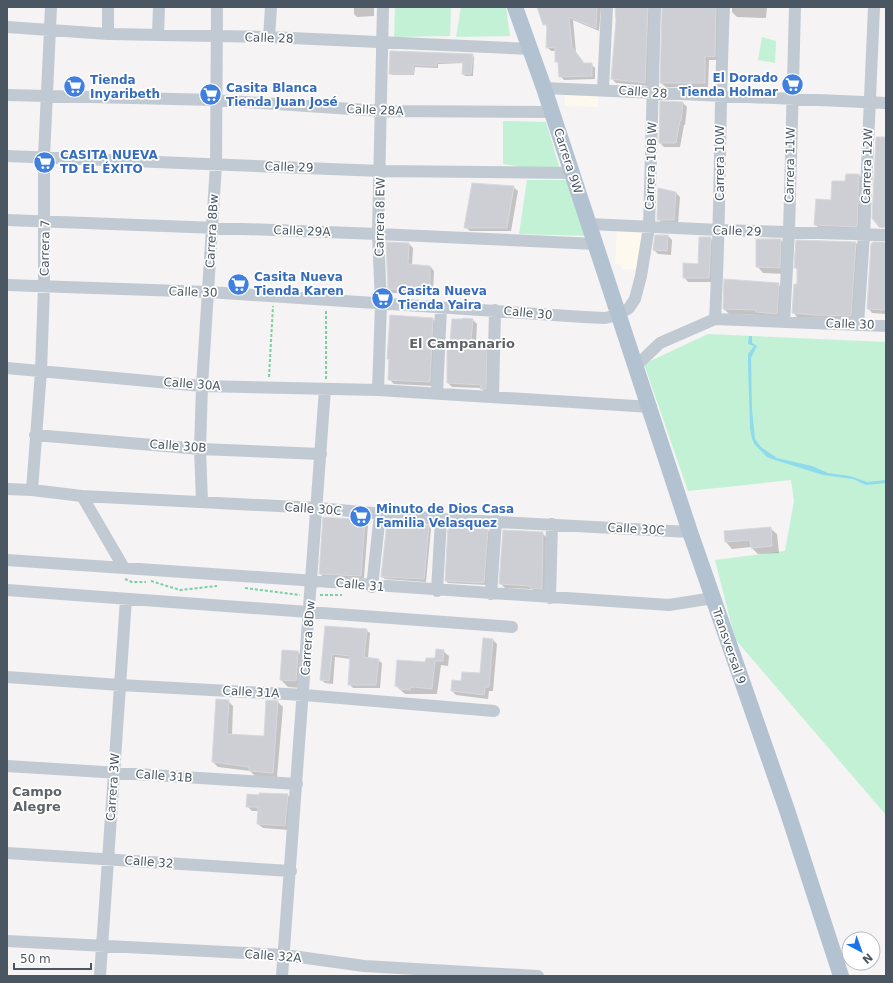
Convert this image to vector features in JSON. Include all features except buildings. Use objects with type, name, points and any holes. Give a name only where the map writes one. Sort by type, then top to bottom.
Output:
[{"type":"main road","name":"Carrera 9W","points":[[515,7],[597,244],[618,315]]},
{"type":"main road","name":"Transversal 9","points":[[618,315],[651,407],[690,532],[787,810],[841,976]]},
{"type":"street","name":"Carrera 7","points":[[32,490],[34,435],[40,371],[44,287],[44,157],[51,7]]},
{"type":"street","points":[[108,7],[108,34]]},
{"type":"street","points":[[158,35],[159,7]]},
{"type":"street","name":"Carrera 8Bw","points":[[202,502],[200,448],[202,386],[216,164],[215,100],[218,37],[217,7]]},
{"type":"street","points":[[269,37],[271,7]]},
{"type":"street","name":"Carrera 8 EW","points":[[378,390],[380,304],[378,234],[381,171],[383,7]]},
{"type":"street","points":[[603,89],[607,7]]},
{"type":"street","name":"Carrera 10B W","points":[[618,315],[629,308],[635,298],[641,276],[649,227],[655,7]]},
{"type":"street","name":"Carrera 10W","points":[[715,319],[720,230],[720,96],[724,7]]},
{"type":"street","name":"Carrera 11W","points":[[784,322],[789,232],[791,98],[795,7]]},
{"type":"street","name":"Carrera 12W","points":[[858,324],[864,234],[874,7]]},
{"type":"street","name":"Calle 28","points":[[7,27],[108,34],[269,37],[530,49]]},
{"type":"street","name":"Calle 28","points":[[544,88],[603,89],[653,93],[886,103]]},
{"type":"street","name":"Calle 28A","points":[[7,95],[215,100],[382,111],[552,112]]},
{"type":"street","name":"Calle 29","points":[[7,156],[381,171],[572,173]]},
{"type":"street","name":"Calle 29A","points":[[7,220],[597,244]]},
{"type":"street","name":"Calle 29","points":[[589,224],[886,235]]},
{"type":"street","name":"Calle 30","points":[[7,284],[44,287],[209,292],[584,317],[618,315]]},
{"type":"street","points":[[437,393],[441,308]]},
{"type":"street","points":[[493,398],[495,310]]},
{"type":"street","name":"Calle 30","points":[[636,366],[660,343],[715,319],[886,326]]},
{"type":"street","name":"Calle 30A","points":[[7,368],[202,386],[268,386],[378,390],[651,407]]},
{"type":"street","name":"Carrera 8Dw","points":[[282,976],[285,955],[326,389]]},
{"type":"street","name":"Calle 30B","points":[[34,435],[200,448],[321,454]]},
{"type":"street","name":"Calle 30C","points":[[7,489],[32,490],[82,496],[317,508],[441,519],[690,532]]},
{"type":"street","points":[[82,496],[124,568]]},
{"type":"street","points":[[372,587],[380,514]]},
{"type":"street","points":[[437,591],[441,519]]},
{"type":"street","points":[[491,594],[496,522]]},
{"type":"street","points":[[550,598],[552,524]]},
{"type":"street","name":"Calle 31","points":[[7,560],[312,581],[372,587],[669,605],[713,598]]},
{"type":"street","points":[[7,590],[512,627]]},
{"type":"street","name":"Carrera 3W","points":[[100,976],[126,599]]},
{"type":"street","name":"Calle 31A","points":[[7,677],[120,686],[304,695],[494,711]]},
{"type":"street","name":"Calle 31B","points":[[7,766],[297,784]]},
{"type":"street","name":"Calle 32","points":[[7,853],[291,871]]},
{"type":"street","name":"Calle 32A","points":[[7,941],[102,947],[285,955],[363,971],[538,976]]},
{"type":"path","points":[[268,386],[274,297]]},
{"type":"path","points":[[326,300],[326,389]]},
{"type":"shaded area","points":[[565,95],[598,96],[598,107],[565,106]]},
{"type":"shaded area","points":[[617,230],[643,232],[640,269],[622,269],[621,265],[615,264]]},
{"type":"green space","points":[[395,7],[451,7],[450,36],[394,37]]},
{"type":"green space","points":[[461,7],[506,7],[510,36],[456,37]]},
{"type":"green space","points":[[762,37],[776,41],[775,63],[758,60]]},
{"type":"green space","points":[[503,121],[546,122],[561,173],[503,164]]},
{"type":"green space","points":[[572,177],[592,236],[519,234],[527,180],[566,180]]},
{"type":"green space","points":[[708,334],[886,342],[886,815],[735,639],[715,560],[785,551],[794,501],[791,480],[688,491],[644,364]]},
{"type":"water","points":[[749,336],[752,336],[752,343],[757,346],[751,358],[752,409],[755,439],[761,447],[777,458],[812,466],[828,473],[850,476],[867,482],[886,480],[886,483],[866,485],[853,479],[823,475],[767,457],[755,445],[750,428],[748,363],[748,354],[754,346],[748,344]]},
{"type":"place","name":"El Dorado Tienda Holmar","points":[[793,85]]},
{"type":"place","name":"Tienda Inyaribeth","points":[[75,87]]},
{"type":"place","name":"Casita Blanca Tienda Juan José","points":[[210,95]]},
{"type":"place","name":"CASITA NUEVA TD EL ÉXITO","points":[[45,162]]},
{"type":"place","name":"Casita Nueva Tienda Karen","points":[[238,284]]},
{"type":"place","name":"Casita Nueva Tienda Yaira","points":[[383,298]]},
{"type":"place","name":"Minuto de Dios Casa Familia Velasquez","points":[[360,516]]},
{"type":"district","name":"El Campanario","points":[[462,343]]},
{"type":"district","name":"Campo Alegre","points":[[37,798]]}]
